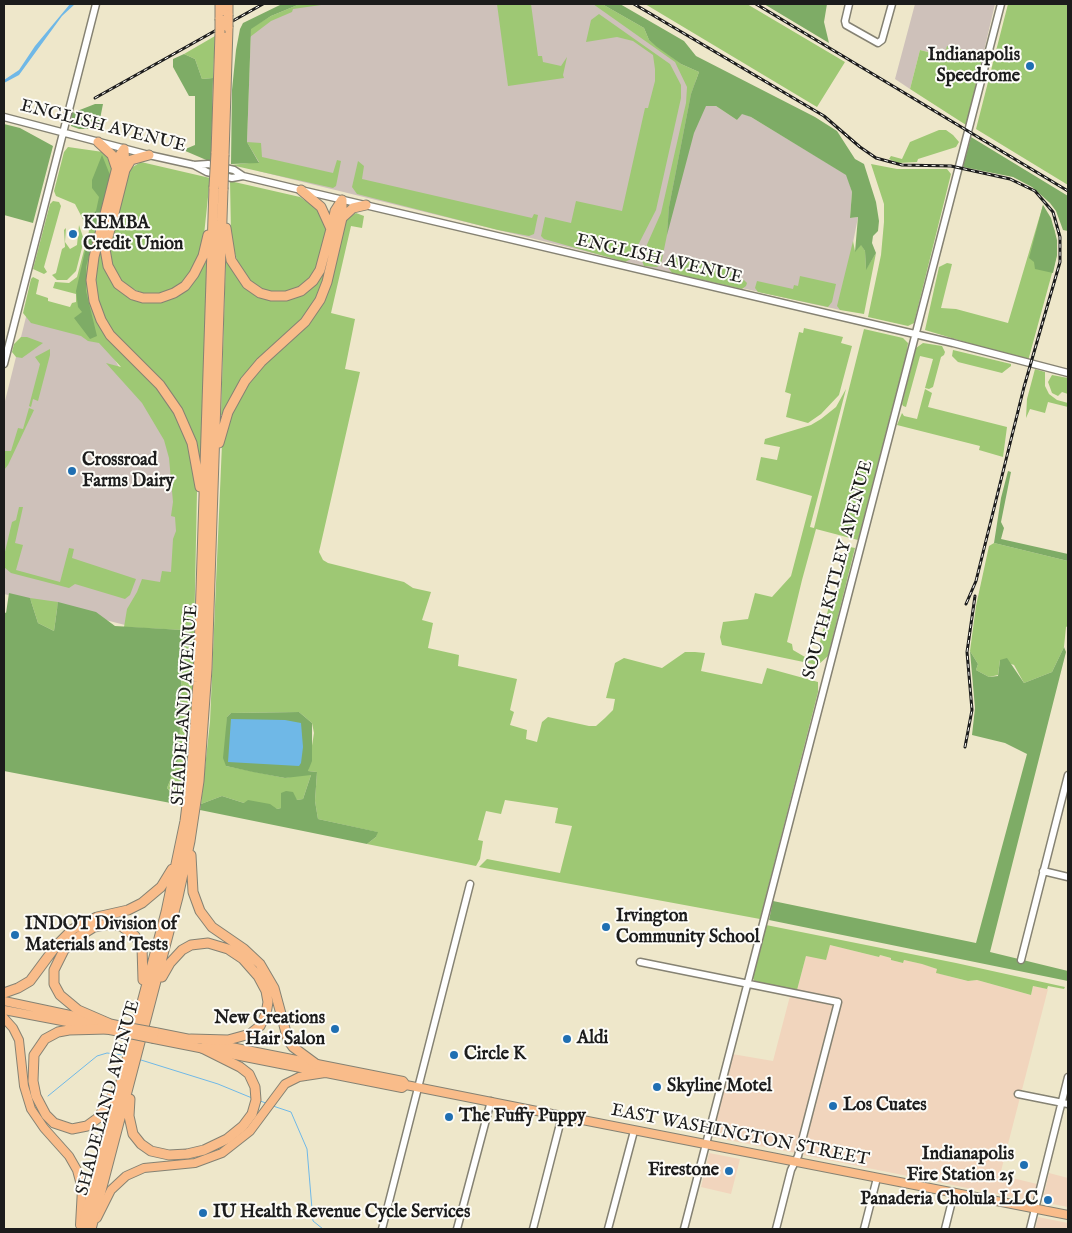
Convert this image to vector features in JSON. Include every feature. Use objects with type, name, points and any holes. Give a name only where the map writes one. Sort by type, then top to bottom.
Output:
[{"type":"highway","points":[[220,4],[228,27],[220,154]]},
{"type":"highway","points":[[124,149],[120,155],[121,170],[105,253],[108,266],[114,278],[123,288],[135,296],[153,299],[166,297],[179,290],[190,280],[205,249],[219,188],[220,33],[228,4]]},
{"type":"highway","points":[[98,142],[112,155],[121,170]]},
{"type":"highway","points":[[148,155],[132,160],[121,170],[93,262],[91,280],[94,301],[101,320],[110,335],[160,385],[183,420],[196,456],[203,518]]},
{"type":"highway","points":[[219,188],[232,262],[247,284],[268,295],[295,294],[313,281],[322,266],[335,211],[342,200]]},
{"type":"highway","points":[[301,190],[321,207],[331,229]]},
{"type":"highway","name":"SHADELAND AVENUE","points":[[81,1229],[127,1076],[151,1005],[190,841],[205,715],[222,200]]},
{"type":"highway","points":[[214,455],[228,412],[240,388],[261,362],[305,322],[320,300],[328,278],[342,218],[342,200]]},
{"type":"highway","name":"SHADELAND AVENUE","points":[[92,1229],[127,1076],[140,1008],[166,912],[185,820],[196,725],[214,206]]},
{"type":"highway","points":[[342,218],[353,208],[366,206]]},
{"type":"highway","points":[[190,841],[192,886],[200,911],[212,927],[244,949],[260,964],[274,988],[288,1040],[293,1047],[316,1064]]},
{"type":"highway","points":[[4,993],[18,988],[30,980],[56,946],[77,927],[97,917],[130,909],[153,895],[168,878],[178,855]]},
{"type":"highway","points":[[108,1026],[65,1002],[56,989],[54,980],[55,966],[62,952],[78,936],[94,927],[110,924],[121,926],[132,933],[141,944],[144,969],[140,1008]]},
{"type":"highway","points":[[151,1005],[167,966],[185,948],[198,943],[215,944],[243,959],[258,976],[266,993],[268,1007],[262,1023],[250,1034],[240,1038],[191,1039]]},
{"type":"highway","points":[[108,1026],[62,1031],[42,1042],[35,1051],[32,1065],[36,1096],[46,1115],[53,1122],[65,1128],[79,1128],[89,1125],[98,1118],[127,1076]]},
{"type":"highway","points":[[127,1076],[130,1120],[133,1134],[141,1144],[155,1152],[175,1155],[210,1148],[227,1139],[247,1120],[255,1105],[256,1092],[252,1079],[242,1068],[202,1048]]},
{"type":"main road","name":"EAST WASHINGTON STREET","points":[[4,1002],[121,1029],[191,1039],[403,1081],[406,1085],[419,1088],[1068,1215]]},
{"type":"main road","name":"EAST WASHINGTON STREET","points":[[4,1010],[108,1026]]},
{"type":"main road","points":[[4,1018],[13,1028],[19,1040],[25,1090],[32,1109],[40,1122],[70,1156],[77,1170],[82,1189],[81,1229]]},
{"type":"main road","name":"EAST WASHINGTON STREET","points":[[155,1035],[202,1048],[325,1073],[402,1088],[406,1085]]},
{"type":"main road","points":[[92,1229],[108,1194],[126,1176],[144,1168],[195,1163],[222,1153],[250,1131],[285,1084],[299,1077],[325,1073]]},
{"type":"street","points":[[4,364],[96,4]]},
{"type":"street","points":[[849,4],[846,25],[876,43],[880,43],[892,4]]},
{"type":"street","name":"SOUTH KITLEY AVENUE","points":[[684,1229],[1001,4]]},
{"type":"street","name":"ENGLISH AVENUE","points":[[4,118],[194,165],[207,172],[232,178],[243,176],[916,334],[1068,373]]},
{"type":"street","points":[[1021,960],[1068,775]]},
{"type":"street","points":[[1043,871],[1068,877]]},
{"type":"street","points":[[382,1229],[470,884]]},
{"type":"street","points":[[640,962],[838,1002],[776,1229]]},
{"type":"street","points":[[1030,1229],[1065,1104],[1068,1077]]},
{"type":"street","points":[[1018,1094],[1065,1104]]},
{"type":"street","points":[[457,1229],[490,1101]]},
{"type":"street","points":[[533,1229],[562,1116]]},
{"type":"street","points":[[608,1229],[634,1130]]},
{"type":"street","points":[[864,1229],[878,1178]]},
{"type":"street","points":[[945,1229],[954,1193]]},
{"type":"shaded area","points":[[300,4],[602,4],[681,64],[716,106],[737,120],[742,113],[751,117],[847,175],[852,192],[850,218],[858,217],[840,310],[665,271],[258,171],[259,163],[247,142],[251,28]]},
{"type":"shaded area","points":[[915,4],[995,4],[983,55],[948,46],[945,56],[920,50],[910,89],[895,79]]},
{"type":"shaded area","points":[[27,313],[98,331],[119,367],[158,412],[178,452],[181,627],[125,625],[4,594],[4,405]]},
{"type":"shaded area","points":[[830,945],[879,957],[880,955],[902,963],[904,960],[923,964],[937,969],[937,973],[967,981],[977,980],[1031,995],[1033,986],[1048,989],[1000,1175],[1037,1184],[1032,1201],[803,1155],[841,1000],[797,990],[806,956],[810,956]]},
{"type":"shaded area","points":[[790,996],[833,1005],[796,1153],[712,1137],[732,1054],[773,1061]]},
{"type":"shaded area","points":[[709,1153],[740,1159],[731,1194],[701,1187]]},
{"type":"shaded area","points":[[1049,1173],[1068,1178],[1068,1207],[1042,1202]]},
{"type":"shaded area","points":[[1038,1217],[1068,1223],[1068,1229],[1035,1229]]},
{"type":"green space","points":[[282,4],[300,4],[271,16],[251,29],[247,142],[259,163],[231,164],[232,90],[240,29],[243,23]]},
{"type":"green space","points":[[300,4],[328,4],[293,9],[292,12],[271,21],[250,37],[251,28],[271,16]]},
{"type":"green space","points":[[497,4],[531,4],[538,56],[542,56],[543,62],[561,66],[567,57],[564,78],[508,86]]},
{"type":"green space","points":[[593,4],[602,4],[644,28],[649,40],[681,64],[699,72],[691,94],[669,207],[667,235],[661,264],[657,267],[644,266],[641,258],[661,213],[686,103],[687,87],[675,62]]},
{"type":"green space","points":[[602,4],[620,4],[684,41],[696,56],[815,117],[837,131],[855,159],[864,164],[876,202],[879,221],[878,231],[873,236],[872,243],[876,253],[866,270],[865,251],[861,245],[855,252],[858,217],[850,218],[852,192],[846,175],[751,117],[742,114],[737,120],[716,106],[706,106],[694,133],[667,235],[669,207],[691,94],[699,72],[681,64],[657,47],[649,40],[644,28]]},
{"type":"green space","points":[[645,4],[747,4],[845,62],[817,107]]},
{"type":"green space","points":[[764,4],[827,4],[824,22],[829,43]]},
{"type":"green space","name":"Indianapolis Speedrome","points":[[1008,4],[1068,4],[1068,185],[976,129]]},
{"type":"green space","points":[[599,14],[670,64],[681,85],[681,98],[656,210],[631,259],[625,262],[544,239],[541,236],[545,217],[571,223],[576,201],[622,211],[645,108],[648,108],[655,81],[655,69],[653,55],[633,41],[617,37],[586,42],[591,20]]},
{"type":"green space","points":[[215,36],[213,78],[202,79],[195,59],[184,54]]},
{"type":"green space","points":[[947,46],[983,55],[966,125],[910,89],[920,50],[944,56]]},
{"type":"green space","points":[[184,54],[195,59],[202,79],[213,78],[211,162],[183,150],[195,145],[195,96],[189,96],[173,67],[173,59]]},
{"type":"green space","points":[[95,104],[103,104],[98,129],[79,129],[71,126],[72,113]]},
{"type":"green space","points":[[4,124],[20,128],[53,146],[33,223],[4,215]]},
{"type":"green space","points":[[939,130],[946,130],[953,135],[959,142],[956,147],[918,159],[917,162],[898,163],[889,159],[891,156],[902,159],[910,142]]},
{"type":"green space","points":[[971,137],[1068,196],[1068,231],[1063,230],[1056,211],[1050,203],[1032,187],[1013,177],[963,167]]},
{"type":"green space","points":[[247,142],[261,143],[262,157],[333,173],[337,160],[341,161],[336,186],[333,188],[231,165],[259,162]]},
{"type":"green space","points":[[68,147],[103,152],[113,165],[89,264],[106,336],[162,393],[183,427],[195,468],[197,491],[193,687],[183,806],[167,788],[179,758],[183,630],[124,627],[127,609],[142,579],[160,582],[162,571],[171,572],[173,539],[176,531],[175,517],[171,516],[173,502],[169,458],[164,440],[142,403],[106,363],[121,367],[99,343],[88,341],[81,336],[31,323],[23,313],[33,277],[39,280],[36,294],[48,298],[48,301],[70,307],[72,303],[76,302],[76,294],[53,288],[55,282],[69,283],[77,277],[89,231],[75,204],[56,196],[54,191],[64,152]]},
{"type":"green space","points":[[102,155],[110,175],[98,224],[94,226],[89,224],[87,217],[96,211],[99,197],[92,188],[92,180]]},
{"type":"green space","points":[[358,161],[364,166],[362,179],[532,218],[534,214],[538,215],[534,234],[529,236],[498,230],[357,194],[352,187]]},
{"type":"green space","points":[[141,162],[210,178],[204,235],[195,266],[183,283],[159,295],[145,294],[124,285],[114,274],[108,252],[127,176],[131,168]]},
{"type":"green space","points":[[871,164],[897,169],[947,169],[951,174],[914,323],[908,326],[868,317],[881,255],[884,222],[884,204]]},
{"type":"green space","points":[[230,181],[300,197],[320,211],[327,228],[317,267],[307,283],[293,291],[278,293],[263,290],[251,282],[238,264],[234,250],[231,232]]},
{"type":"green space","points":[[53,201],[59,202],[61,206],[44,267],[47,272],[44,274],[33,269],[50,204]]},
{"type":"green space","points":[[1043,205],[1055,231],[1057,255],[1028,361],[925,330],[939,267],[947,263],[952,264],[941,308],[956,309],[1008,323]]},
{"type":"green space","points":[[1043,205],[1051,218],[1057,240],[1057,255],[1053,273],[1035,269],[1034,262],[1029,258]]},
{"type":"green space","points":[[356,213],[364,216],[362,228],[351,226],[331,313],[355,319],[345,369],[360,372],[319,552],[323,560],[328,563],[404,582],[413,588],[431,592],[422,620],[433,623],[428,648],[459,655],[458,666],[517,679],[510,710],[514,712],[510,725],[527,730],[526,739],[537,742],[542,722],[548,717],[589,726],[596,726],[605,718],[613,710],[615,699],[606,698],[615,663],[624,658],[662,668],[685,652],[705,653],[701,671],[762,684],[767,668],[818,682],[818,692],[760,919],[479,867],[487,859],[560,873],[572,826],[555,823],[558,808],[505,800],[501,814],[486,811],[478,840],[483,841],[480,859],[476,866],[367,844],[376,837],[377,832],[318,819],[315,801],[317,772],[308,771],[314,733],[312,723],[299,712],[231,713],[227,717],[226,766],[285,778],[304,774],[311,775],[303,799],[297,800],[281,793],[281,808],[277,809],[244,803],[222,796],[201,804],[210,722],[222,444],[229,416],[249,381],[314,315],[346,219]]},
{"type":"green space","points":[[109,217],[106,272],[122,292],[171,298],[203,263],[207,263],[202,462],[199,462],[177,404],[117,342],[98,307],[94,274]]},
{"type":"green space","points":[[79,225],[84,240],[76,271],[67,280],[57,280],[52,275],[56,273],[62,249],[65,247],[64,230],[66,228],[65,242],[70,249],[77,245]]},
{"type":"green space","points":[[88,238],[93,240],[86,267],[86,291],[97,336],[90,339],[74,318],[82,312],[78,307],[76,291]]},
{"type":"green space","points":[[853,241],[855,251],[861,244],[865,251],[866,269],[876,253],[864,314],[840,310],[837,306]]},
{"type":"green space","points":[[226,255],[238,279],[247,289],[297,296],[328,261],[325,280],[309,313],[278,343],[224,415],[221,415]]},
{"type":"green space","points":[[675,255],[723,267],[743,279],[747,283],[746,286],[742,289],[672,273],[668,263],[669,258]]},
{"type":"green space","points":[[800,276],[836,284],[832,302],[828,307],[758,292],[755,288],[757,281],[793,289],[794,285],[798,286]]},
{"type":"green space","points":[[804,328],[843,337],[841,343],[852,346],[839,395],[821,414],[808,423],[786,417],[791,394],[785,392],[799,332],[803,333]]},
{"type":"green space","points":[[864,329],[903,338],[908,343],[858,540],[816,529],[802,580],[787,642],[792,644],[793,650],[805,657],[816,654],[818,650],[832,594],[837,594],[850,547],[855,548],[828,656],[818,665],[722,645],[720,637],[723,622],[748,619],[755,593],[772,597],[791,576],[812,496],[756,480],[761,457],[777,460],[780,447],[764,444],[765,439],[811,425],[821,419],[836,407],[846,389],[810,527],[814,528]]},
{"type":"green space","points":[[21,337],[27,337],[43,343],[22,358],[16,357],[12,352],[14,344]]},
{"type":"green space","points":[[923,343],[942,346],[945,352],[941,357],[933,387],[929,389],[925,388],[933,359],[920,356],[906,407],[902,404],[916,348]]},
{"type":"green space","points":[[50,349],[38,401],[33,399],[31,407],[29,406],[40,364],[35,357]]},
{"type":"green space","points":[[953,350],[1011,364],[1011,366],[1002,373],[958,362],[952,356]]},
{"type":"green space","points":[[1035,369],[1045,372],[1045,386],[1049,394],[1057,400],[1068,403],[1068,407],[1048,402],[1045,413],[1030,409],[1026,418],[1027,399]]},
{"type":"green space","points":[[1052,375],[1068,378],[1068,394],[1062,392],[1058,396],[1052,393],[1048,382]]},
{"type":"green space","points":[[925,389],[932,393],[928,407],[1007,427],[1003,457],[979,450],[980,446],[897,425],[902,413],[904,416],[917,419]]},
{"type":"green space","points":[[29,408],[34,410],[4,470],[4,451],[11,451],[18,428],[23,429]]},
{"type":"green space","points":[[1008,471],[1011,472],[1001,522],[1004,528],[1001,539],[1068,554],[1068,561],[994,543],[1001,498]]},
{"type":"green space","points":[[19,507],[23,507],[15,543],[23,545],[16,570],[60,582],[69,548],[74,549],[72,558],[136,579],[130,595],[125,599],[75,584],[69,588],[11,573],[4,567],[4,556],[12,522],[16,520]]},
{"type":"green space","points":[[994,543],[1068,561],[1068,626],[1066,627],[1064,647],[1052,672],[1024,683],[1014,665],[1000,660],[998,675],[989,677],[976,670],[978,664],[970,651],[976,606],[989,546]]},
{"type":"green space","points":[[9,593],[30,598],[38,623],[54,631],[58,602],[96,612],[115,626],[183,630],[179,758],[167,788],[181,805],[4,771],[4,612],[6,613]]},
{"type":"green space","points":[[30,598],[58,602],[54,631],[38,623]]},
{"type":"green space","points":[[1064,647],[1066,652],[990,952],[1068,971],[1068,981],[769,920],[773,901],[976,943],[1027,754],[1005,743],[972,735],[975,708],[970,651],[978,664],[976,670],[989,677],[998,676],[1000,660],[1007,658],[1024,683],[1052,672]]},
{"type":"green space","points":[[299,712],[312,723],[312,761],[308,771],[317,772],[315,801],[318,819],[378,832],[376,837],[367,844],[200,810],[201,804],[222,796],[244,803],[248,800],[270,804],[277,809],[281,808],[281,793],[286,791],[293,792],[297,800],[303,799],[311,775],[285,778],[253,772],[226,766],[223,758],[227,717],[231,713]]},
{"type":"green space","points":[[766,925],[1065,987],[1064,989],[1048,986],[1047,989],[1033,986],[1031,995],[977,980],[968,981],[936,973],[937,969],[922,964],[904,960],[903,963],[880,955],[879,957],[830,945],[826,960],[806,956],[797,990],[794,991],[755,982],[753,978]]},
{"type":"water","points":[[70,4],[75,4],[62,16],[19,75],[4,83],[4,80],[19,70],[35,46]]},
{"type":"water","points":[[231,719],[285,720],[301,723],[303,747],[301,763],[299,766],[228,762]]},
{"type":"waterway","points":[[48,1096],[97,1056],[107,1053],[123,1055]]},
{"type":"waterway","points":[[141,1060],[218,1084],[252,1098]]},
{"type":"waterway","points":[[260,1101],[266,1103]]},
{"type":"waterway","points":[[273,1106],[291,1112],[307,1149],[313,1221],[323,1229]]},
{"type":"railway","points":[[95,98],[263,4]]},
{"type":"railway","points":[[634,4],[824,116],[876,158],[902,165],[951,166],[1010,179],[1035,191],[1053,212],[1060,237],[1060,262],[1024,387],[976,581],[966,604]]},
{"type":"railway","points":[[756,4],[1068,191]]},
{"type":"railway","points":[[965,747],[972,710],[967,652],[975,596]]},
{"type":"place","name":"Indianapolis Speedrome","points":[[1030,66]]},
{"type":"place","name":"KEMBA Credit Union","points":[[73,234]]},
{"type":"place","name":"Crossroad Farms Dairy","points":[[72,471]]},
{"type":"place","name":"Irvington Community School","points":[[606,927]]},
{"type":"place","name":"INDOT Division of Materials and Tests","points":[[15,935]]},
{"type":"place","name":"New Creations Hair Salon","points":[[335,1029]]},
{"type":"place","name":"Aldi","points":[[567,1039]]},
{"type":"place","name":"Circle K","points":[[454,1055]]},
{"type":"place","name":"Skyline Motel","points":[[657,1087]]},
{"type":"place","name":"Los Cuates","points":[[833,1106]]},
{"type":"place","name":"The Fuffy Puppy","points":[[449,1117]]},
{"type":"place","name":"Indianapolis Fire Station 25","points":[[1024,1165]]},
{"type":"place","name":"Firestone","points":[[729,1171]]},
{"type":"place","name":"Panaderia Cholula LLC","points":[[1048,1200]]},
{"type":"place","name":"IU Health Revenue Cycle Services","points":[[203,1213]]}]
